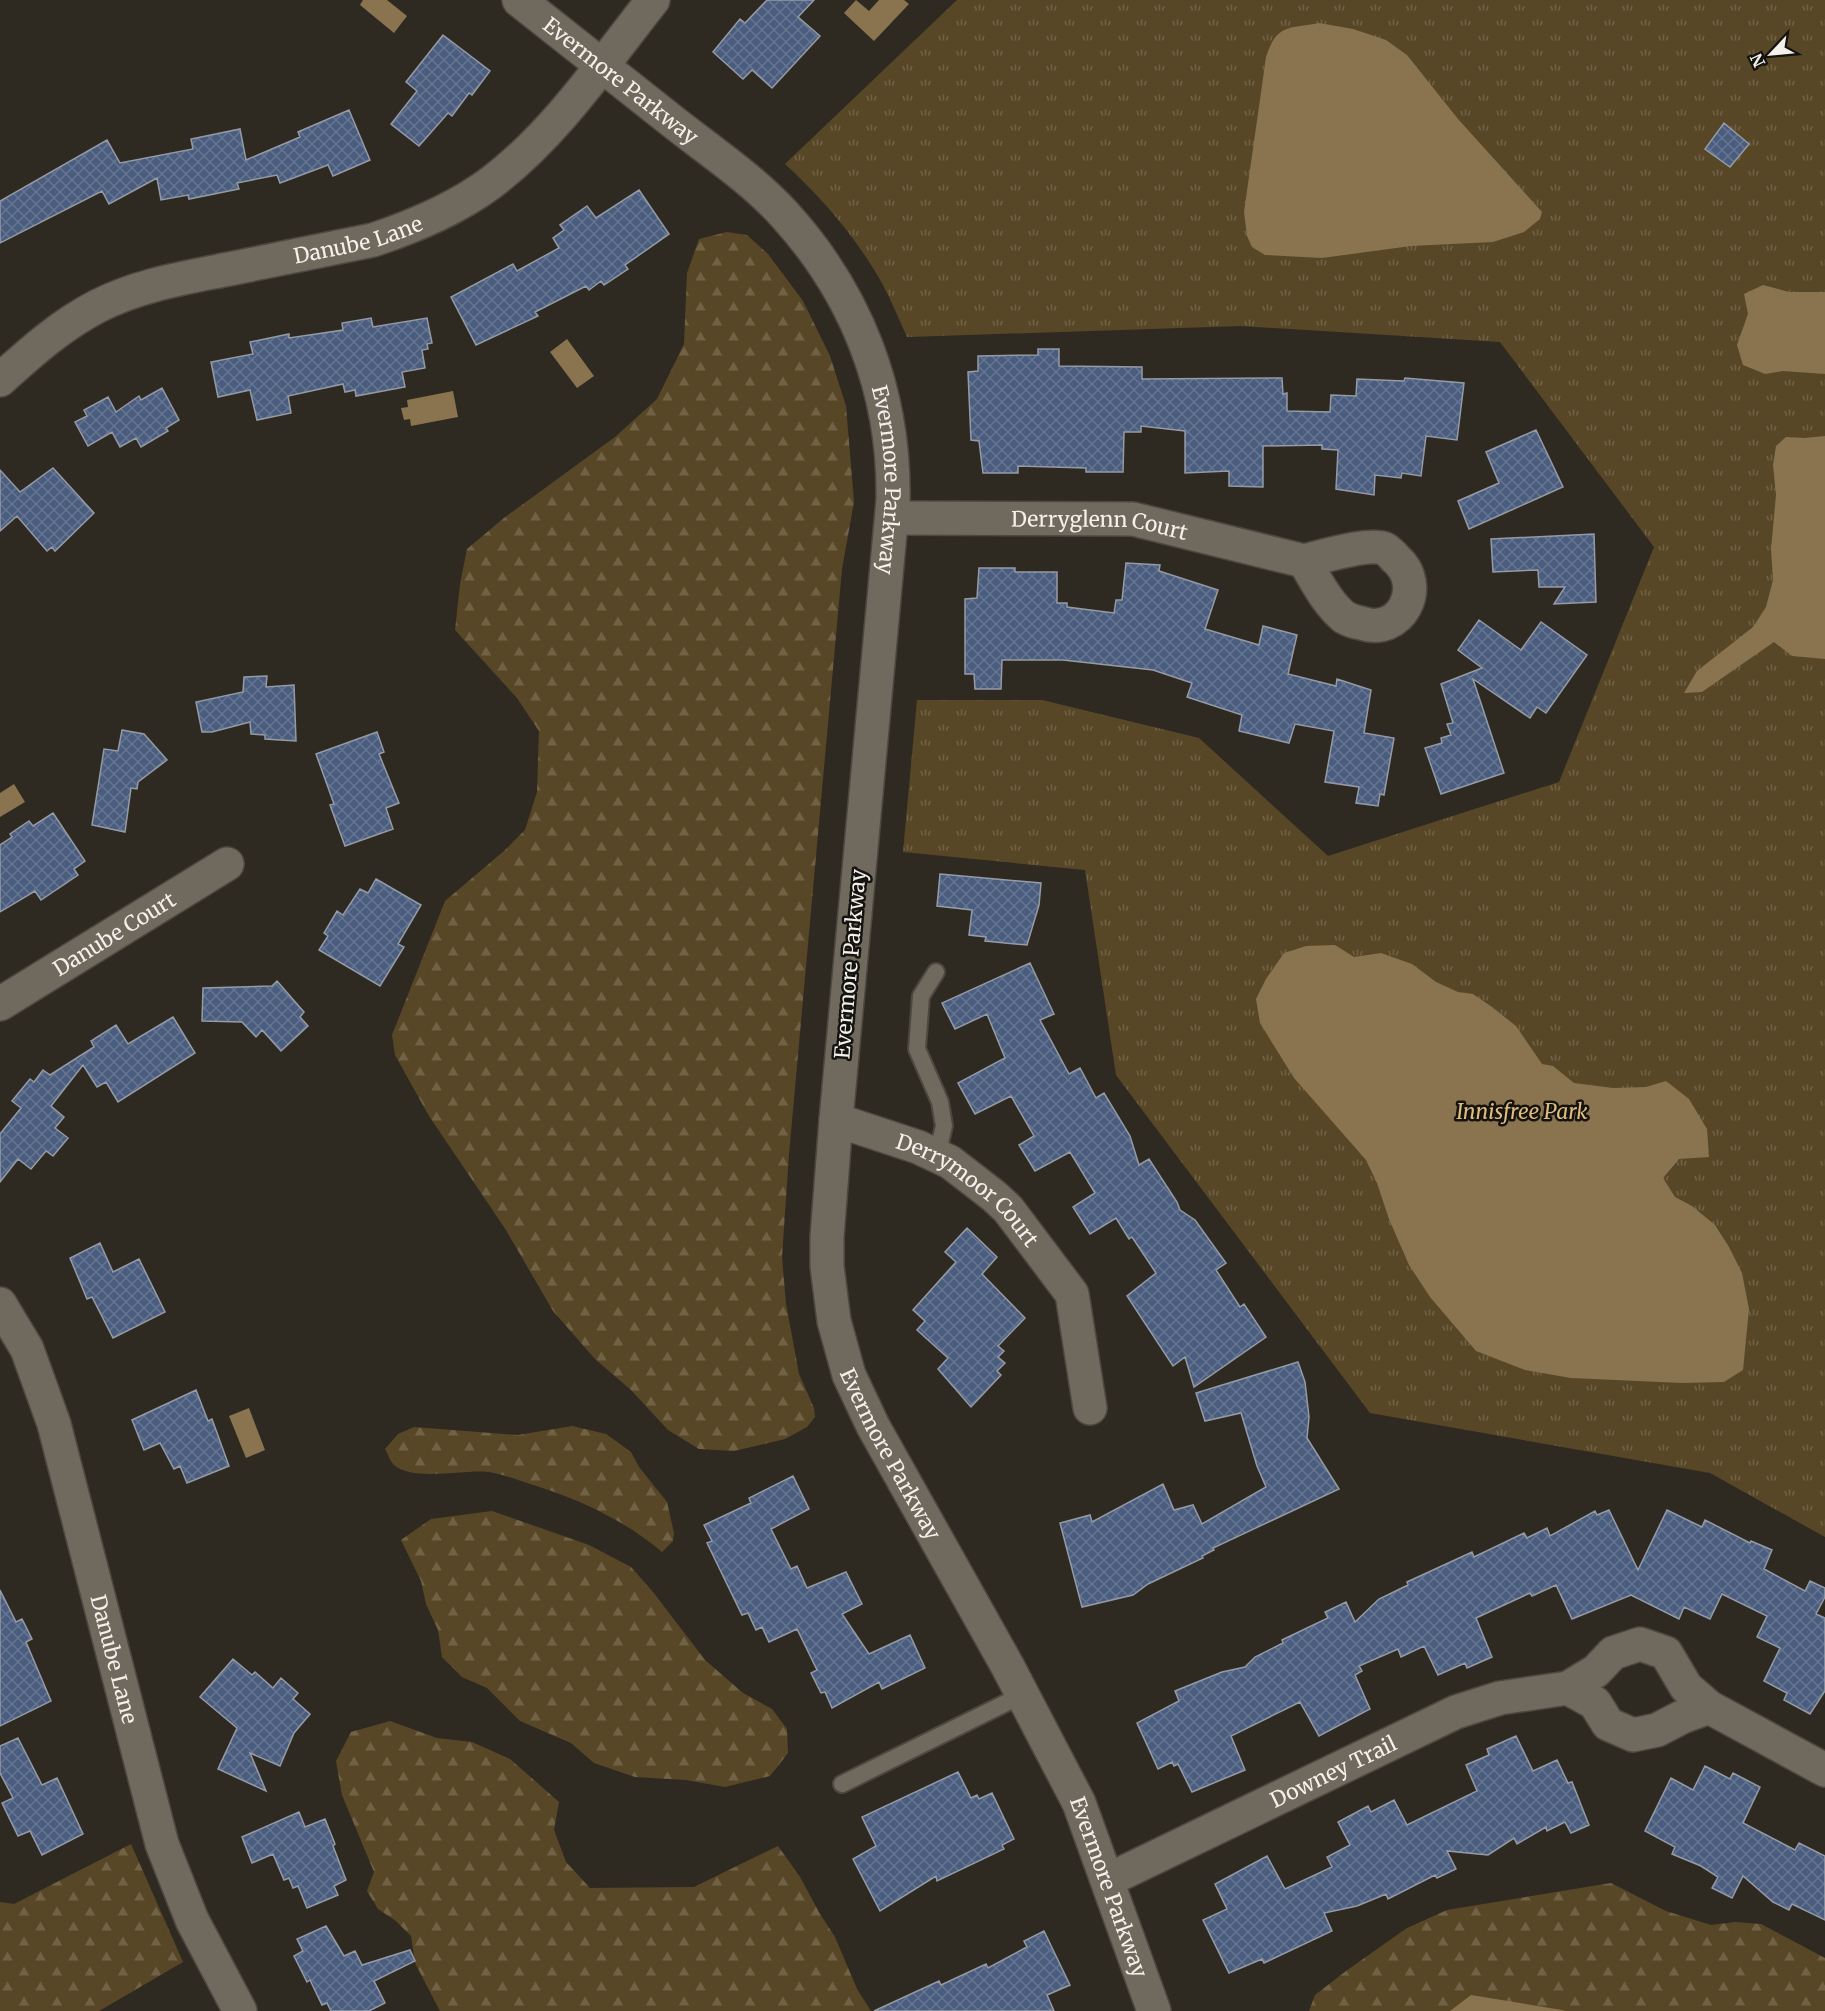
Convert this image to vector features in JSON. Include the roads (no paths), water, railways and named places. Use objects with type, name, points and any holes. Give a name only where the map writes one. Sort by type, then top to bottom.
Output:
[{"type":"street","name":"Evermore Parkway","points":[[519,0],[747,181],[784,214],[829,273],[854,314],[869,351],[892,443],[892,518],[827,1237],[827,1266],[834,1321],[849,1375],[873,1426],[1079,1803],[1154,2011]]},
{"type":"street","name":"Danube Lane","points":[[0,380],[62,327],[120,296],[160,283],[373,240],[434,217],[473,195],[516,163],[561,115],[653,0]]},
{"type":"street","name":"Derryglenn Court","points":[[892,518],[1133,519],[1304,561]]},
{"type":"street","name":"Danube Court","points":[[0,1004],[227,864]]},
{"type":"street","name":"Derrymoor Court","points":[[836,1120],[938,1155],[1008,1209],[1072,1294],[1090,1408]]},
{"type":"street","name":"Danube Lane","points":[[0,1304],[27,1348],[54,1424],[162,1844],[192,1920],[240,2011]]},
{"type":"street","name":"Downey Trail","points":[[1108,1880],[1456,1712],[1500,1698],[1568,1689],[1596,1671],[1613,1653],[1640,1644],[1666,1653],[1686,1688],[1709,1707],[1825,1770]]},
{"type":"street","points":[[1568,1689],[1595,1703],[1608,1724],[1633,1735],[1657,1730],[1709,1707]]},
{"type":"lane","points":[[936,972],[921,996],[917,1049],[939,1102],[944,1126],[938,1155]]},
{"type":"lane","points":[[842,1784],[1022,1695]]},
{"type":"park label","name":"Innisfree Park","points":[[1522,1111]]}]
